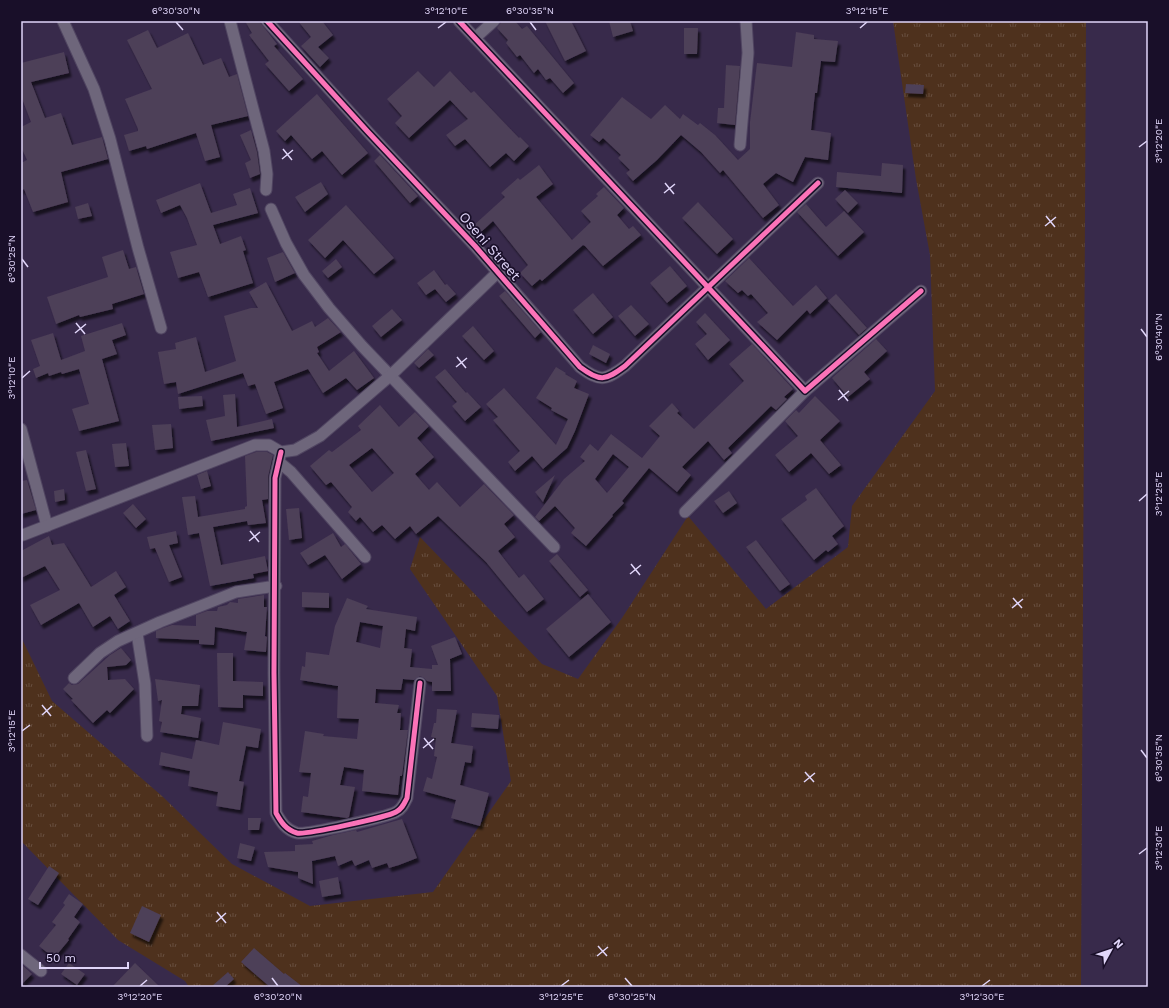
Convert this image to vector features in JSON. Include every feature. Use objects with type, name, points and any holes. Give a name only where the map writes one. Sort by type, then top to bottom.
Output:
[{"type":"street","points":[[63,21],[94,89],[110,139],[138,248],[161,328]]},
{"type":"street","points":[[230,21],[264,151],[267,174],[266,190]]},
{"type":"street","name":"Oseni Street","points":[[267,21],[347,110],[475,246],[580,367],[594,377],[611,377],[625,366],[708,288]]},
{"type":"street","points":[[459,21],[805,391]]},
{"type":"street","points":[[475,38],[494,21]]},
{"type":"street","points":[[740,145],[748,53],[746,21]]},
{"type":"street","points":[[708,288],[818,183]]},
{"type":"street","points":[[271,209],[286,243],[304,275],[330,308],[391,375],[554,547]]},
{"type":"street","points":[[280,457],[320,436],[391,375],[497,273]]},
{"type":"street","points":[[685,512],[805,391],[921,291]]},
{"type":"street","points":[[21,429],[47,526]]},
{"type":"street","points":[[23,535],[255,445],[268,445],[280,457],[291,472],[365,557]]},
{"type":"street","points":[[280,457],[276,478],[274,532],[276,586],[274,673],[276,813],[284,827],[298,833],[357,823],[394,813],[402,808],[408,798],[420,683]]},
{"type":"street","points":[[74,678],[100,653],[118,641],[236,592],[276,586]]},
{"type":"street","points":[[137,633],[145,684],[147,736]]},
{"type":"street","points":[[21,955],[41,971]]},
{"type":"green space","points":[[893,21],[1086,21],[1081,987],[189,987],[185,981],[118,940],[21,841],[21,637],[52,701],[162,796],[232,864],[310,906],[433,892],[511,781],[497,696],[410,569],[420,537],[542,664],[578,679],[622,618],[688,516],[766,609],[848,547],[852,506],[935,391],[930,255],[916,179]]},
{"type":"building","points":[[245,21],[259,21],[277,44],[274,46],[303,79],[289,91],[265,64],[269,61],[249,35],[252,33]]},
{"type":"building","points":[[298,21],[322,21],[333,35],[318,47],[329,58],[320,67],[301,46],[311,37]]},
{"type":"building","points":[[502,21],[515,21],[522,29],[527,26],[574,83],[563,93],[550,78],[546,80],[538,69],[534,73],[520,55],[517,57],[506,43],[508,40],[497,28]]},
{"type":"building","points":[[545,21],[571,21],[586,51],[565,61]]},
{"type":"building","points":[[609,21],[630,21],[633,31],[613,37]]},
{"type":"building","points":[[684,28],[698,28],[697,54],[684,54]]},
{"type":"building","points":[[148,30],[157,48],[188,33],[203,65],[221,58],[229,77],[237,74],[248,116],[211,125],[220,157],[205,161],[196,133],[147,149],[146,146],[129,151],[124,135],[138,131],[138,129],[125,99],[152,89],[127,40]]},
{"type":"building","points":[[796,32],[814,35],[814,39],[838,41],[835,62],[821,61],[817,93],[815,93],[811,130],[831,133],[828,160],[805,157],[793,182],[776,173],[763,184],[779,205],[763,218],[723,170],[720,173],[701,152],[681,135],[657,160],[633,181],[626,173],[630,170],[618,158],[621,155],[603,138],[599,142],[590,135],[622,97],[651,119],[665,105],[680,119],[683,114],[698,125],[700,123],[715,135],[738,160],[750,149],[750,122],[757,63],[792,67]]},
{"type":"building","points":[[64,52],[69,73],[31,82],[45,118],[61,113],[72,145],[102,137],[108,159],[61,172],[68,202],[33,212],[24,189],[21,191],[21,163],[27,160],[21,147],[21,127],[31,122],[21,96],[21,63]]},
{"type":"building","points":[[726,65],[740,66],[735,125],[717,123],[718,108],[724,108]]},
{"type":"building","points":[[418,71],[434,87],[450,71],[471,93],[474,91],[519,138],[520,137],[529,146],[514,161],[506,153],[490,167],[465,139],[455,146],[446,135],[468,119],[450,100],[409,138],[395,123],[402,116],[387,99]]},
{"type":"building","points":[[906,84],[924,85],[923,94],[905,93]]},
{"type":"building","points":[[317,94],[368,153],[342,175],[322,151],[312,159],[291,135],[285,141],[276,131]]},
{"type":"building","points":[[251,130],[257,152],[260,174],[250,178],[245,163],[251,160],[240,135]]},
{"type":"building","points":[[380,155],[418,196],[410,203],[374,161]]},
{"type":"building","points":[[882,163],[903,165],[902,193],[836,187],[837,172],[881,176]]},
{"type":"building","points":[[539,165],[553,184],[536,197],[572,240],[591,222],[581,211],[598,196],[596,194],[604,187],[624,208],[617,215],[629,229],[633,226],[641,235],[603,266],[583,245],[542,281],[540,279],[532,286],[520,273],[528,265],[493,221],[480,233],[473,226],[505,197],[501,193],[518,178],[520,180]]},
{"type":"building","points":[[321,182],[328,194],[305,212],[295,197]]},
{"type":"building","points":[[200,183],[211,213],[237,205],[233,194],[250,188],[258,213],[213,225],[220,244],[241,236],[246,250],[243,251],[253,283],[208,297],[199,272],[178,278],[170,252],[197,245],[187,218],[180,205],[161,213],[156,200]]},
{"type":"building","points":[[845,190],[858,203],[848,213],[835,199]]},
{"type":"building","points":[[698,202],[733,239],[717,254],[682,218]]},
{"type":"building","points":[[88,203],[92,216],[78,219],[75,207]]},
{"type":"building","points":[[806,204],[826,227],[844,211],[864,232],[838,256],[797,212]]},
{"type":"building","points":[[346,205],[394,258],[374,274],[343,240],[325,258],[308,240]]},
{"type":"building","points":[[123,250],[129,269],[136,267],[144,294],[112,304],[113,309],[80,317],[79,315],[56,324],[47,297],[108,277],[102,257]]},
{"type":"building","points":[[283,252],[295,273],[275,282],[267,258]]},
{"type":"building","points":[[749,258],[793,306],[816,285],[827,298],[810,314],[807,310],[777,340],[757,322],[768,313],[751,294],[748,296],[742,290],[738,293],[725,281]]},
{"type":"building","points":[[336,259],[342,267],[328,278],[322,271]]},
{"type":"building","points":[[670,266],[687,286],[667,303],[650,283]]},
{"type":"building","points":[[434,270],[445,285],[447,284],[456,294],[446,302],[435,289],[426,295],[417,283]]},
{"type":"building","points":[[266,282],[292,331],[312,321],[315,327],[328,318],[341,332],[317,347],[319,352],[317,353],[329,371],[354,351],[374,378],[357,390],[346,378],[323,393],[308,369],[274,382],[283,408],[266,414],[255,384],[248,386],[243,373],[178,394],[176,382],[164,384],[158,352],[176,349],[175,343],[196,337],[205,372],[236,361],[224,316],[251,308],[258,308],[249,292]]},
{"type":"building","points":[[505,291],[541,332],[535,338],[499,296]]},
{"type":"building","points":[[593,293],[613,317],[593,334],[573,310]]},
{"type":"building","points":[[836,294],[867,328],[859,335],[828,301]]},
{"type":"building","points":[[631,305],[649,324],[635,336],[618,316]]},
{"type":"building","points":[[392,309],[402,320],[381,337],[372,326]]},
{"type":"building","points":[[705,313],[730,340],[708,360],[695,344],[707,334],[696,322]]},
{"type":"building","points":[[122,323],[126,335],[112,340],[117,354],[102,359],[119,421],[79,431],[72,409],[89,404],[79,369],[49,376],[48,373],[36,378],[33,369],[40,366],[31,340],[53,333],[61,360],[85,351],[81,336]]},
{"type":"building","points":[[473,326],[494,351],[484,360],[462,336]]},
{"type":"building","points":[[876,339],[887,351],[864,372],[870,379],[848,397],[832,378]]},
{"type":"building","points":[[752,344],[793,389],[784,397],[787,399],[776,410],[771,406],[728,448],[732,453],[724,460],[708,441],[682,467],[691,475],[677,492],[649,468],[622,501],[624,503],[586,546],[571,533],[575,528],[555,506],[539,521],[535,517],[564,479],[585,461],[580,457],[590,444],[598,451],[611,434],[642,458],[660,436],[649,426],[672,403],[679,411],[677,413],[694,429],[744,381],[729,364]],"holes":[[[613,454],[629,467],[607,493],[595,479]]]},
{"type":"building","points":[[593,345],[610,354],[606,363],[589,354]]},
{"type":"building","points":[[428,349],[434,355],[419,368],[414,363]]},
{"type":"building","points":[[556,367],[577,381],[574,388],[589,394],[575,431],[567,448],[543,469],[532,456],[515,471],[508,462],[520,451],[493,420],[498,417],[486,404],[504,388],[556,445],[568,419],[551,410],[552,408],[536,398]]},
{"type":"building","points":[[445,369],[466,393],[467,392],[481,407],[465,421],[452,406],[457,402],[435,377]]},
{"type":"building","points":[[235,394],[237,427],[272,419],[274,428],[211,441],[206,420],[225,416],[223,395]]},
{"type":"building","points":[[202,396],[203,406],[179,409],[178,397]]},
{"type":"building","points":[[815,396],[840,421],[820,440],[841,465],[829,474],[811,453],[789,472],[775,455],[798,436],[785,421],[796,410],[799,413]]},
{"type":"building","points":[[380,405],[399,427],[415,412],[429,426],[417,438],[434,457],[415,474],[429,490],[437,482],[460,507],[484,484],[514,515],[504,524],[515,537],[498,551],[519,578],[524,574],[544,599],[527,612],[486,562],[438,516],[416,534],[410,526],[395,539],[382,525],[373,532],[360,517],[356,521],[348,512],[352,507],[331,482],[326,485],[310,466],[329,450],[332,452],[361,430],[358,426]],"holes":[[[372,448],[394,473],[372,492],[349,465]]]},
{"type":"building","points":[[171,424],[173,448],[155,450],[152,425]]},
{"type":"building","points":[[126,443],[129,466],[115,467],[112,444]]},
{"type":"building","points":[[86,450],[96,489],[86,491],[76,452]]},
{"type":"building","points":[[256,452],[267,452],[273,455],[268,477],[268,499],[262,500],[266,523],[248,525],[247,521],[213,527],[221,565],[265,556],[268,571],[253,574],[254,578],[210,586],[199,533],[188,535],[182,497],[195,496],[198,517],[245,509],[247,506],[245,456]]},
{"type":"building","points":[[207,471],[211,486],[201,489],[197,475]]},
{"type":"building","points":[[555,475],[543,502],[535,492]]},
{"type":"building","points":[[27,480],[36,510],[21,514],[21,481]]},
{"type":"building","points":[[816,488],[844,526],[832,536],[838,544],[828,552],[826,550],[814,560],[781,519],[807,500],[805,496]]},
{"type":"building","points":[[64,489],[65,500],[55,502],[54,491]]},
{"type":"building","points":[[729,491],[737,503],[723,513],[714,501]]},
{"type":"building","points":[[133,504],[146,519],[136,528],[123,513]]},
{"type":"building","points":[[299,508],[302,538],[289,540],[286,509]]},
{"type":"building","points":[[176,531],[178,543],[169,545],[182,577],[169,582],[155,548],[150,549],[147,537]]},
{"type":"building","points":[[333,533],[341,547],[345,544],[361,564],[342,579],[325,555],[308,565],[300,553]]},
{"type":"building","points":[[49,536],[52,545],[64,543],[91,587],[116,571],[126,587],[114,595],[130,621],[118,629],[110,616],[93,627],[79,603],[41,625],[30,605],[60,590],[45,566],[21,578],[21,551]]},
{"type":"building","points":[[756,540],[790,584],[780,591],[746,547]]},
{"type":"building","points":[[557,554],[588,590],[580,597],[549,561]]},
{"type":"building","points":[[302,592],[329,593],[329,608],[302,607]]},
{"type":"building","points":[[588,594],[611,622],[569,657],[546,629]]},
{"type":"building","points":[[264,595],[264,607],[267,607],[265,636],[267,637],[266,652],[244,650],[247,632],[215,627],[214,645],[199,644],[199,640],[156,638],[156,631],[163,628],[172,625],[196,626],[196,615],[207,611],[217,611],[218,607],[227,605],[230,602],[238,603],[238,599]]},
{"type":"building","points":[[347,598],[368,606],[366,609],[417,617],[415,631],[406,629],[404,648],[412,649],[410,667],[432,669],[432,665],[438,665],[431,646],[455,637],[462,654],[450,659],[451,691],[432,691],[432,682],[427,681],[420,676],[414,680],[403,679],[401,690],[376,689],[375,703],[399,705],[397,713],[401,713],[400,730],[408,730],[398,795],[362,791],[364,770],[344,767],[340,785],[355,787],[349,817],[347,818],[301,812],[303,796],[308,797],[311,773],[299,772],[305,731],[324,734],[323,736],[357,739],[359,719],[337,718],[338,686],[300,680],[302,666],[305,667],[306,652],[329,655],[335,626]],"holes":[[[360,622],[383,626],[380,648],[356,642]]]},
{"type":"building","points":[[121,648],[131,660],[126,665],[107,667],[108,680],[125,679],[134,689],[110,713],[107,710],[93,723],[71,700],[73,699],[63,689],[69,683],[72,685],[78,684],[110,655]]},
{"type":"building","points":[[217,653],[233,653],[233,681],[263,682],[263,696],[243,695],[243,708],[218,707]]},
{"type":"building","points":[[155,679],[200,685],[198,706],[182,706],[181,714],[201,718],[198,738],[160,732],[162,722],[159,721],[162,700],[158,701]]},
{"type":"building","points":[[437,709],[457,710],[451,743],[473,746],[471,763],[465,762],[460,785],[489,793],[480,826],[451,818],[456,800],[423,791],[427,777],[432,779],[437,757],[434,756],[436,738],[431,737],[434,723],[436,723]]},
{"type":"building","points":[[472,713],[499,715],[498,729],[471,727]]},
{"type":"building","points":[[223,722],[261,729],[258,748],[246,746],[239,781],[244,782],[240,810],[216,806],[218,792],[188,786],[190,771],[159,765],[161,752],[192,759],[196,740],[219,745]]},
{"type":"building","points":[[248,818],[261,818],[259,830],[248,830]]},
{"type":"building","points":[[402,819],[417,858],[399,865],[389,868],[387,863],[372,868],[369,860],[355,866],[352,860],[338,866],[335,856],[312,861],[313,884],[298,878],[298,872],[268,867],[264,852],[295,851],[295,845],[313,844],[312,841],[333,835],[356,830],[357,832]]},
{"type":"building","points":[[240,843],[255,847],[251,861],[237,858]]},
{"type":"building","points":[[49,866],[59,873],[38,905],[28,899]]},
{"type":"building","points":[[338,877],[341,894],[322,897],[319,881]]},
{"type":"building","points":[[69,894],[83,904],[74,917],[80,922],[68,939],[69,940],[54,958],[39,946],[56,925],[52,922],[65,905],[63,903]]},
{"type":"building","points":[[142,906],[161,915],[149,942],[130,933]]},
{"type":"building","points":[[254,948],[284,974],[285,973],[303,987],[270,987],[241,962]]},
{"type":"building","points":[[69,963],[85,974],[77,985],[61,974]]},
{"type":"building","points":[[135,963],[160,987],[112,987]]},
{"type":"building","points":[[21,964],[32,974],[21,985]]},
{"type":"building","points":[[228,972],[234,979],[225,987],[211,987]]},
{"type":"cycle path","points":[[267,21],[475,246],[580,367],[598,377],[602,378],[612,375],[625,366],[818,183]]},
{"type":"cycle path","points":[[459,21],[805,391],[921,291]]},
{"type":"cycle path","points":[[281,452],[275,478],[274,673],[276,813],[287,828],[297,833],[315,831],[378,818],[396,812],[401,808],[407,798],[420,683]]}]
